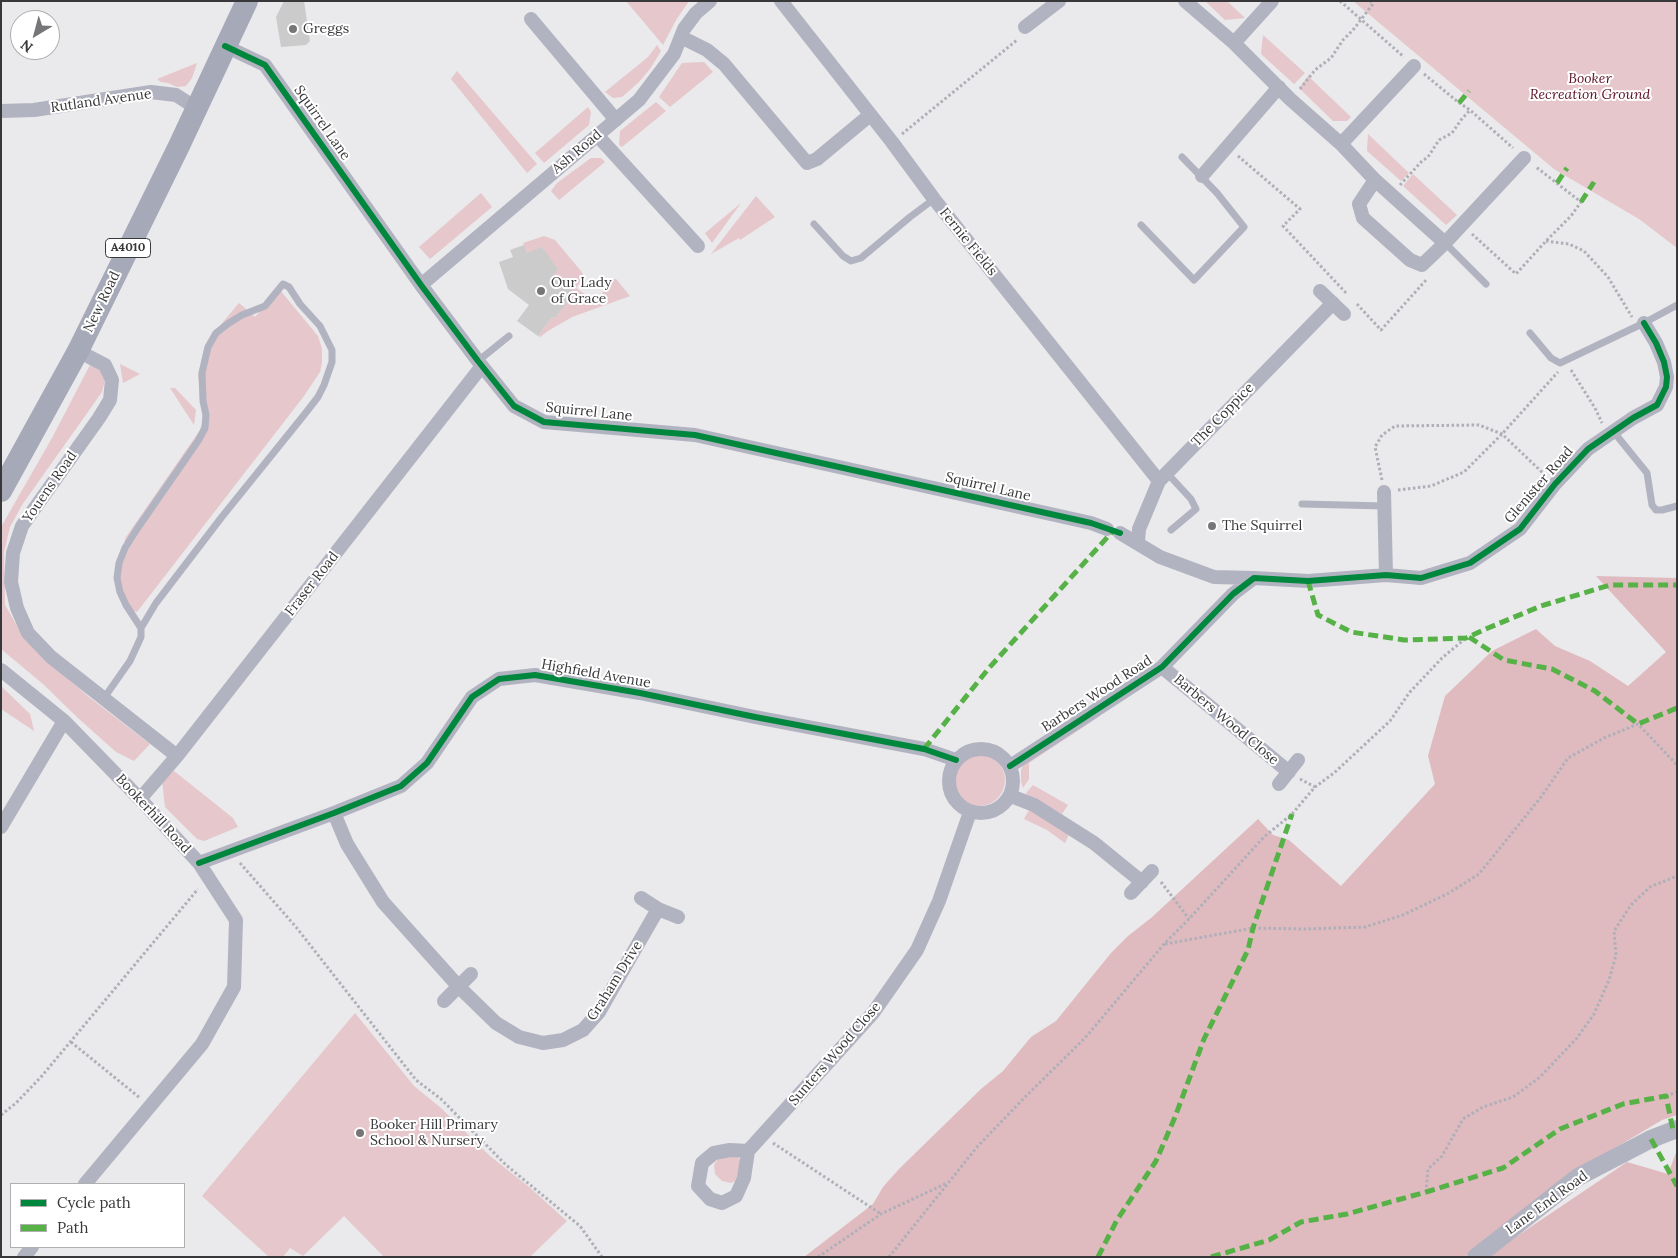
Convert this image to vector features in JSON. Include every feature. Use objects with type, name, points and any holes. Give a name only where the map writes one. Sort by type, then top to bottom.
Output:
[{"type":"highway","name":"New Road","points":[[1,491],[78,350],[247,1]]},
{"type":"street","name":"Ash Road","points":[[421,285],[639,100],[674,54],[684,29],[696,13],[710,1]]},
{"type":"street","name":"Fernie Fields","points":[[781,1],[892,142],[934,199],[1163,477]]},
{"type":"street","points":[[1026,27],[1059,1]]},
{"type":"street","points":[[1185,1],[1234,43],[1290,99],[1341,144],[1375,180],[1445,243]]},
{"type":"street","points":[[1234,43],[1272,1]]},
{"type":"street","points":[[532,20],[616,120]]},
{"type":"street","points":[[681,37],[707,50],[724,64],[807,163],[817,158],[870,115]]},
{"type":"street","name":"Squirrel Lane","points":[[225,46],[265,65],[421,285],[480,364],[514,406],[544,422],[695,435],[1081,521],[1114,531],[1138,542],[1160,557],[1214,577],[1254,578]]},
{"type":"street","points":[[1341,144],[1414,66]]},
{"type":"street","points":[[1202,176],[1279,87]]},
{"type":"street","name":"Rutland Avenue","points":[[1,112],[34,110],[151,92],[176,95],[196,108]]},
{"type":"street","points":[[597,135],[698,246]]},
{"type":"street","points":[[1375,180],[1359,204],[1363,218],[1410,260],[1422,265],[1524,158]]},
{"type":"street","points":[[1320,291],[1344,314]]},
{"type":"street","name":"The Coppice","points":[[1138,542],[1139,529],[1163,477],[1333,303]]},
{"type":"street","name":"Glenister Road","points":[[1254,578],[1308,581],[1386,576],[1422,578],[1470,563],[1520,530],[1555,484],[1588,449],[1633,418],[1657,406],[1666,388],[1667,377],[1664,362],[1656,343],[1641,324]]},
{"type":"street","name":"Youens Road","points":[[78,350],[105,365],[112,380],[110,400],[22,526],[13,553],[11,582],[16,608],[28,633],[51,657],[176,756]]},
{"type":"street","name":"Fraser Road","points":[[140,799],[176,756],[480,364]]},
{"type":"street","points":[[1384,492],[1386,576]]},
{"type":"street","name":"Barbers Wood Road","points":[[1010,766],[1162,667],[1233,594],[1254,578]]},
{"type":"street","name":"Barbers Wood Close","points":[[1162,667],[1289,772]]},
{"type":"street","name":"Bookerhill Road","points":[[1,670],[64,722],[140,799],[199,863],[236,920],[234,987],[202,1044],[87,1183]]},
{"type":"street","name":"Highfield Avenue","points":[[199,863],[401,786],[428,763],[472,697],[499,679],[536,675],[640,693],[924,749],[956,760]]},
{"type":"street","points":[[1,827],[64,722]]},
{"type":"street","points":[[985,748],[1000,754],[1010,766],[1014,776],[1011,796],[1004,805],[993,812],[982,814],[970,812],[959,805],[951,795],[948,783],[950,770],[956,760],[969,750],[985,748]]},
{"type":"street","name":"Barbers Wood Close","points":[[1279,784],[1298,760]]},
{"type":"street","points":[[1011,796],[1034,805],[1094,843],[1142,882]]},
{"type":"street","name":"Sunters Wood Close","points":[[748,1151],[873,1013],[917,950],[939,901],[970,812]]},
{"type":"street","name":"Graham Drive","points":[[334,813],[347,844],[383,902],[459,987],[496,1023],[519,1037],[543,1043],[563,1040],[583,1030],[599,1012],[658,909]]},
{"type":"street","points":[[1131,893],[1152,871]]},
{"type":"street","points":[[641,898],[658,909],[678,917]]},
{"type":"street","points":[[444,1001],[472,974]]},
{"type":"street","name":"Lane End Road","points":[[1476,1257],[1578,1177],[1651,1139],[1677,1129]]},
{"type":"lane","points":[[1141,225],[1194,280],[1244,227],[1202,176],[1182,157]]},
{"type":"lane","points":[[814,224],[843,256],[851,261],[861,258],[934,199]]},
{"type":"lane","points":[[1445,243],[1486,284]]},
{"type":"lane","points":[[104,698],[130,661],[141,636],[141,628],[162,595],[318,397],[326,380],[332,362],[332,350],[326,336],[289,287],[283,284],[265,306],[242,315],[216,333],[208,347],[202,373],[203,401],[206,415],[204,428],[198,441],[137,529],[118,563],[117,578],[120,592],[141,628]]},
{"type":"lane","points":[[1530,333],[1551,358],[1563,362],[1677,305]]},
{"type":"lane","points":[[480,364],[509,336]]},
{"type":"lane","points":[[1610,433],[1647,473],[1652,505],[1656,510],[1677,506]]},
{"type":"lane","points":[[1163,477],[1191,498],[1196,509],[1171,530]]},
{"type":"lane","points":[[1302,504],[1385,506]]},
{"type":"path","points":[[1340,1],[1524,158],[1581,202],[1571,216],[1516,274],[1462,225]]},
{"type":"path","points":[[1290,99],[1306,83],[1315,70],[1332,58],[1343,40],[1373,4],[1370,1]]},
{"type":"path","points":[[892,142],[1027,32],[1026,27]]},
{"type":"path","points":[[1391,195],[1422,161],[1428,157],[1439,140],[1452,133],[1470,110]]},
{"type":"path","points":[[1228,147],[1300,210],[1283,226],[1348,295]]},
{"type":"path","points":[[1546,241],[1569,244],[1584,251],[1608,277],[1641,324]]},
{"type":"path","points":[[1355,302],[1381,330],[1433,272]]},
{"type":"path","points":[[1555,484],[1502,434],[1479,425],[1395,426],[1382,434],[1376,447],[1384,492],[1431,486],[1464,472],[1502,434],[1559,370],[1563,362],[1610,433]]},
{"type":"path","points":[[889,1257],[977,1147],[1086,1038],[1164,944],[1264,838],[1292,814],[1316,787],[1334,773],[1390,721],[1409,694],[1435,665],[1466,638]]},
{"type":"path","points":[[1164,944],[1253,928],[1364,927],[1404,915],[1449,893],[1479,874],[1541,797],[1568,758],[1604,738],[1638,724],[1677,765]]},
{"type":"path","points":[[230,850],[296,927],[416,1080],[441,1099],[506,1165],[580,1226],[602,1257]]},
{"type":"path","points":[[1152,871],[1189,919]]},
{"type":"path","points":[[1426,1192],[1428,1169],[1442,1156],[1463,1119],[1483,1107],[1513,1097],[1540,1077],[1577,1038],[1594,1014],[1609,980],[1616,955],[1614,930],[1631,905],[1650,887],[1677,876]]},
{"type":"path","points":[[1,1115],[16,1103],[71,1042],[208,877]]},
{"type":"path","points":[[71,1042],[150,1106]]},
{"type":"path","points":[[1666,1096],[1677,1092]]},
{"type":"path","points":[[762,1135],[880,1214]]},
{"type":"path","points":[[818,1257],[842,1238],[880,1214],[948,1183]]},
{"type":"green space","points":[[626,1],[689,1],[676,20],[663,45]]},
{"type":"green space","points":[[1205,1],[1227,1],[1245,18],[1225,20]]},
{"type":"green space","name":"Booker Recreation Ground","points":[[1353,1],[1677,1],[1677,248],[1639,219],[1554,169]]},
{"type":"green space","points":[[1263,35],[1305,73],[1294,84],[1261,54]]},
{"type":"green space","points":[[657,45],[661,51],[639,82],[622,97],[613,98],[605,92],[648,57]]},
{"type":"green space","points":[[704,62],[713,72],[670,107],[659,97],[682,63]]},
{"type":"green space","points":[[197,63],[192,78],[186,86],[177,87],[157,79]]},
{"type":"green space","points":[[457,71],[537,164],[527,173],[451,79]]},
{"type":"green space","points":[[1308,76],[1351,117],[1347,121],[1333,121],[1299,88]]},
{"type":"green space","points":[[656,102],[666,111],[622,147],[619,145],[620,131]]},
{"type":"green space","points":[[588,107],[591,112],[589,125],[544,163],[535,153]]},
{"type":"green space","points":[[1368,134],[1409,173],[1401,181],[1367,151]]},
{"type":"green space","points":[[591,158],[601,158],[605,162],[559,200],[551,191],[557,183]]},
{"type":"green space","points":[[1413,174],[1457,215],[1446,225],[1403,186]]},
{"type":"green space","points":[[481,193],[492,207],[430,259],[419,247]]},
{"type":"green space","points":[[756,196],[775,217],[740,240],[739,238],[711,254]]},
{"type":"green space","points":[[741,203],[712,243],[705,233]]},
{"type":"green space","points":[[544,236],[555,240],[581,271],[582,279],[576,288],[596,302],[613,279],[616,279],[630,296],[572,317],[540,337],[538,336],[552,317],[555,318],[573,293],[557,280],[550,279],[558,269],[542,248],[527,253],[523,243]]},
{"type":"green space","points":[[279,289],[318,336],[322,349],[320,372],[304,396],[137,612],[129,609],[119,595],[117,563],[126,537],[200,430],[203,419],[198,375],[204,349],[213,334],[239,303],[255,317]]},
{"type":"green space","points":[[120,364],[140,374],[123,383]]},
{"type":"green space","points":[[90,365],[96,366],[106,376],[102,392],[22,505],[10,527],[4,552],[5,605],[19,629],[36,651],[89,697],[150,744],[134,761],[116,752],[43,684],[1,649],[1,527],[52,438]]},
{"type":"green space","points":[[170,388],[175,388],[196,410],[194,425]]},
{"type":"green space","points":[[1,686],[30,714],[34,731],[1,709]]},
{"type":"green space","points":[[1098,714],[1100,716],[1029,763],[1029,779],[1023,788],[1021,770],[1024,762]]},
{"type":"green space","points":[[979,754],[989,756],[997,762],[1003,770],[1005,780],[1003,790],[997,798],[989,804],[979,806],[969,804],[961,798],[955,790],[953,780],[955,770],[961,762],[969,756]]},
{"type":"green space","points":[[174,771],[233,818],[238,827],[204,841],[197,839],[165,807],[162,781]]},
{"type":"green space","points":[[1033,785],[1068,805],[1062,814],[1028,796],[1026,793]]},
{"type":"green space","points":[[1029,810],[1070,832],[1065,843],[1047,830],[1024,819]]},
{"type":"green space","name":"Booker Hill Primary School & Nursery","points":[[355,1013],[414,1086],[441,1108],[490,1156],[567,1221],[530,1257],[384,1257],[344,1216],[303,1256],[290,1248],[283,1257],[269,1257],[202,1196]]},
{"type":"green space","points":[[724,1154],[738,1157],[743,1165],[735,1181],[731,1183],[722,1181],[715,1174],[714,1165],[719,1157]]},
{"type":"shaded area","points":[[1596,576],[1677,578],[1677,1115],[1662,1120],[1573,1173],[1480,1243],[1465,1257],[804,1257],[873,1204],[883,1187],[899,1169],[981,1089],[1003,1071],[1031,1037],[1056,1021],[1111,953],[1128,936],[1151,918],[1258,819],[1273,835],[1289,840],[1341,886],[1435,784],[1428,756],[1445,696],[1492,651],[1536,629],[1555,646],[1590,661],[1628,686],[1666,652]]},
{"type":"shaded area","points":[[1677,1150],[1677,1257],[1486,1257],[1627,1162],[1668,1174]]},
{"type":"building","name":"Greggs","points":[[284,1],[304,1],[310,41],[306,45],[281,47],[276,17]]},
{"type":"building","name":"Our Lady of Grace","points":[[524,245],[527,253],[542,247],[558,269],[552,277],[574,293],[538,336],[517,321],[529,305],[508,289],[499,262],[513,257],[510,250]]},
{"type":"marked path","points":[[1459,103],[1469,91]]},
{"type":"marked path","points":[[1557,183],[1567,168]]},
{"type":"marked path","points":[[1581,202],[1594,182]]},
{"type":"marked path","points":[[924,749],[989,668],[1113,531]]},
{"type":"marked path","points":[[1308,581],[1318,615],[1351,632],[1404,640],[1466,638],[1541,606],[1610,585],[1677,585]]},
{"type":"marked path","points":[[1469,637],[1504,660],[1552,669],[1595,691],[1638,724],[1677,708]]},
{"type":"marked path","points":[[1098,1257],[1117,1220],[1156,1161],[1175,1117],[1204,1039],[1248,950],[1253,928],[1292,814]]},
{"type":"marked path","points":[[1211,1257],[1269,1240],[1301,1222],[1347,1214],[1503,1168],[1560,1129],[1623,1104],[1666,1096],[1673,1130]]},
{"type":"marked path","points":[[1651,1139],[1677,1186]]},
{"type":"cycle path","points":[[225,46],[265,65],[421,285],[514,406],[544,422],[695,435],[1091,523],[1120,533]]},
{"type":"cycle path","points":[[1010,766],[1162,667],[1233,594],[1254,578],[1308,581],[1386,575],[1421,578],[1470,563],[1520,529],[1555,484],[1588,449],[1633,418],[1657,405],[1666,387],[1667,377],[1664,362],[1656,343],[1644,323]]},
{"type":"cycle path","points":[[199,863],[401,786],[427,763],[472,697],[499,679],[535,675],[640,693],[924,749],[956,760]]},
{"type":"place","name":"Greggs","points":[[293,29]]},
{"type":"place","name":"Our Lady of Grace","points":[[541,291]]},
{"type":"place","name":"The Squirrel","points":[[1212,526]]},
{"type":"place","name":"Booker Hill Primary School & Nursery","points":[[360,1133]]}]
